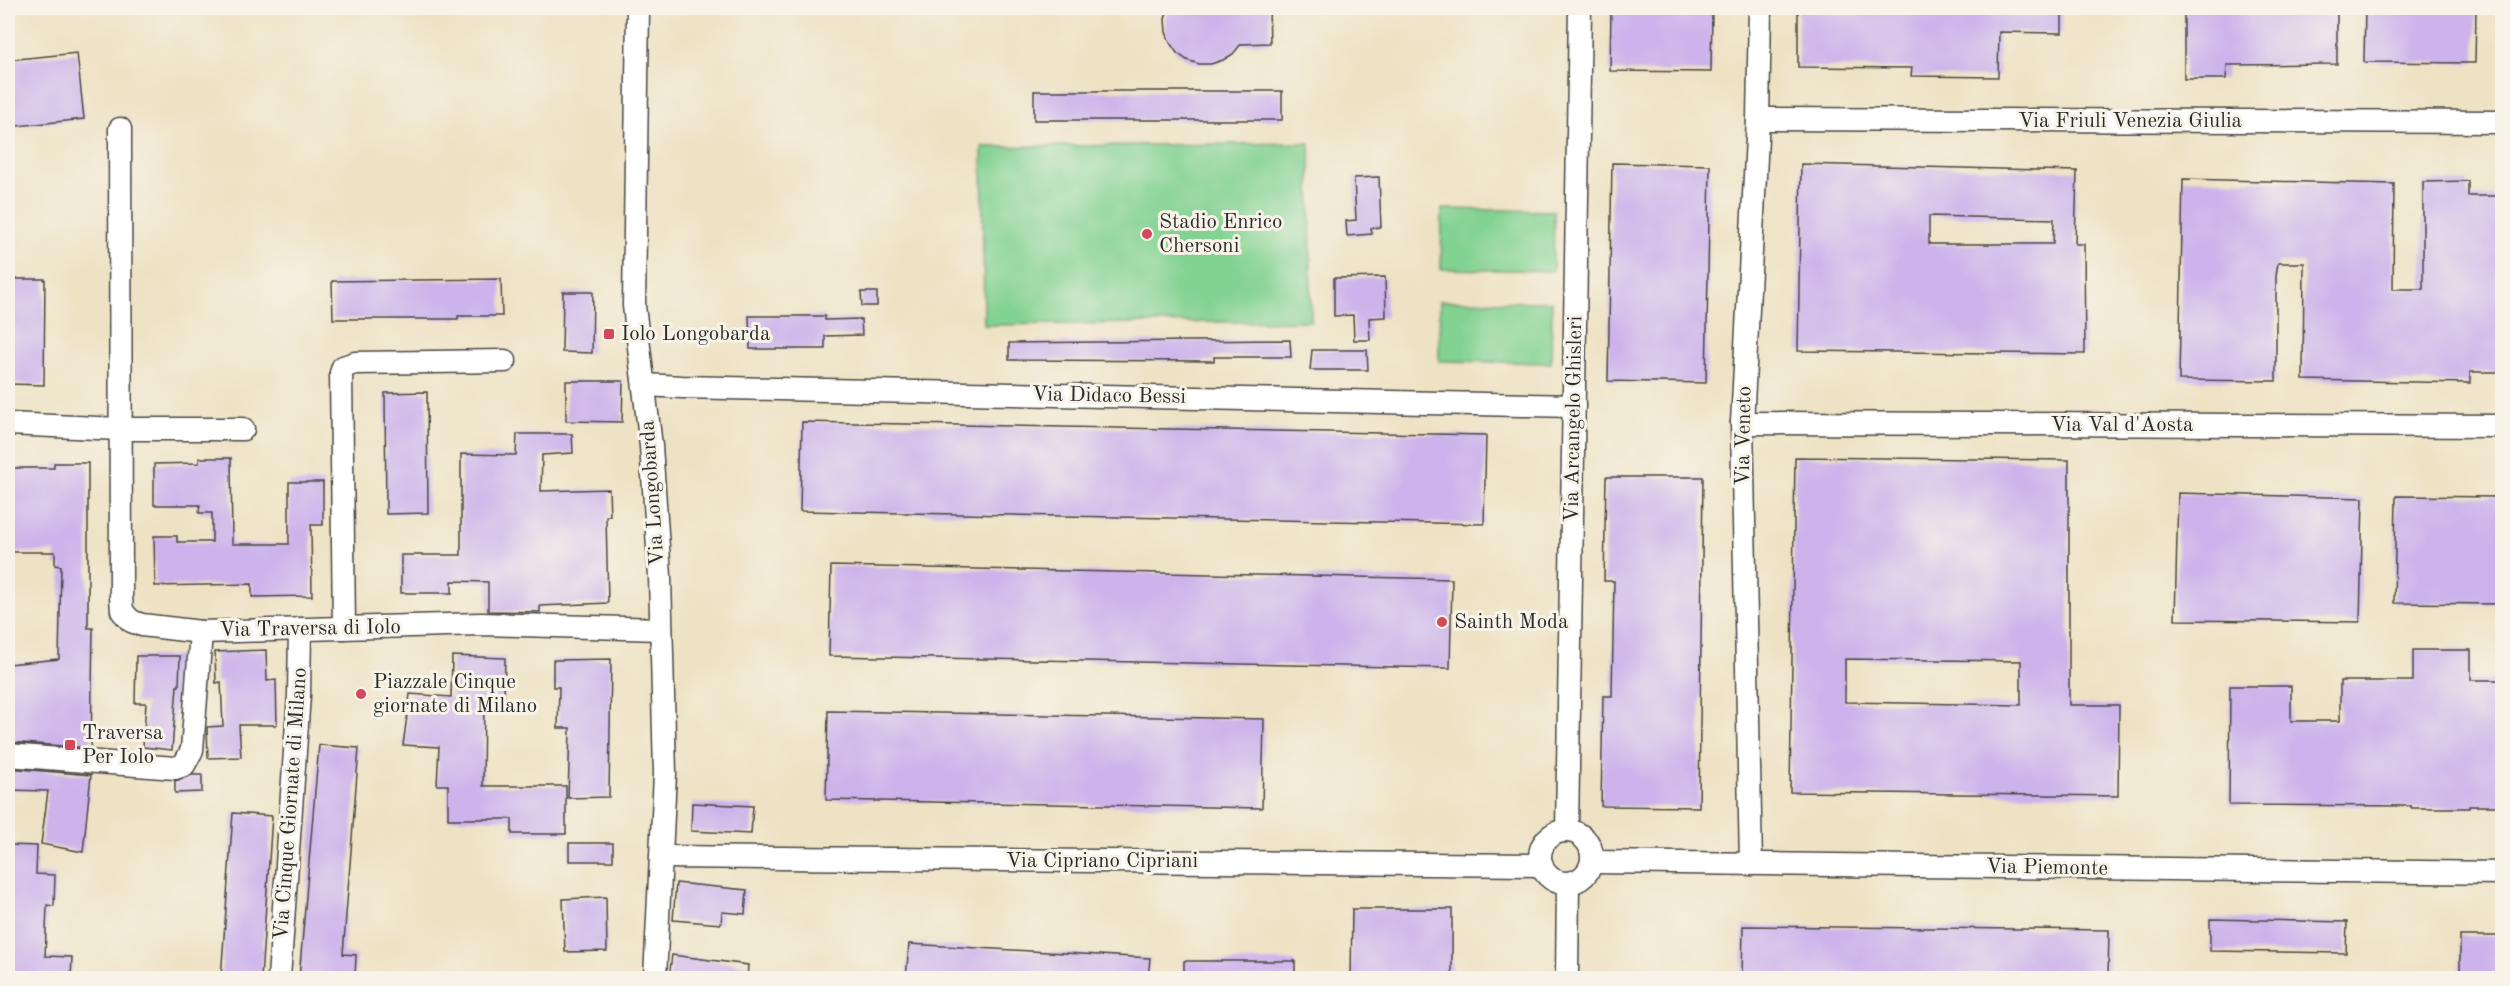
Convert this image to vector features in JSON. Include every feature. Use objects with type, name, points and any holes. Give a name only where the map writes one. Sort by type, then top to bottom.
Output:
[{"type":"street","name":"Via Longobarda","points":[[638,8],[634,306],[645,385],[655,505],[661,629],[664,774],[655,978]]},
{"type":"street","name":"Via Arcangelo Ghisleri","points":[[1567,831],[1580,8]]},
{"type":"street","name":"Via Veneto","points":[[1751,864],[1742,423],[1758,119],[1760,8]]},
{"type":"street","name":"Via Friuli Venezia Giulia","points":[[1758,119],[2502,122]]},
{"type":"street","points":[[120,129],[122,611],[130,621],[142,625],[201,632]]},
{"type":"street","points":[[344,628],[341,382],[343,367],[355,363],[505,362]]},
{"type":"street","name":"Via Didaco Bessi","points":[[645,385],[1574,406]]},
{"type":"street","name":"Via Val d'Aosta","points":[[1742,423],[2502,426]]},
{"type":"street","points":[[8,424],[120,429],[243,429]]},
{"type":"street","name":"Via Traversa di Iolo","points":[[8,755],[162,768],[176,768],[183,765],[192,750],[201,632],[481,624],[661,629]]},
{"type":"street","name":"Via Cinque Giornate di Milano","points":[[279,978],[299,695],[300,629]]},
{"type":"street","points":[[1567,831],[1574,832],[1587,840],[1592,862],[1584,876],[1568,883],[1552,878],[1542,864],[1540,856],[1545,842],[1558,832],[1567,831]]},
{"type":"street","name":"Via Cipriano Cipriani","points":[[662,857],[1542,864]]},
{"type":"street","name":"Via Piemonte","points":[[1592,862],[2502,873]]},
{"type":"street","points":[[1566,978],[1568,883]]},
{"type":"green space","name":"Stadio Enrico Chersoni","points":[[1310,143],[1311,321],[984,325],[982,147]]},
{"type":"green space","points":[[1442,209],[1554,211],[1553,271],[1441,269]]},
{"type":"green space","points":[[1440,301],[1552,302],[1551,363],[1439,361]]},
{"type":"building","points":[[1168,8],[1269,8],[1270,43],[1241,44],[1233,54],[1211,64],[1199,64],[1187,60],[1177,53],[1170,43],[1165,19]]},
{"type":"building","points":[[1611,8],[1712,8],[1711,72],[1610,71]]},
{"type":"building","points":[[1798,8],[2062,8],[2062,33],[1999,32],[1998,77],[1911,76],[1912,68],[1798,67]]},
{"type":"building","points":[[2184,8],[2337,8],[2337,64],[2227,65],[2226,79],[2184,79]]},
{"type":"building","points":[[2365,8],[2476,8],[2475,63],[2364,62]]},
{"type":"building","points":[[77,53],[84,119],[8,127],[8,60]]},
{"type":"building","points":[[1034,91],[1282,91],[1282,120],[1034,120]]},
{"type":"building","points":[[1612,163],[1710,165],[1706,383],[1608,381]]},
{"type":"building","points":[[1801,164],[2077,171],[2075,244],[2084,244],[2085,354],[1798,351]],"holes":[[[1929,216],[2054,219],[2053,244],[1929,244]]]},
{"type":"building","points":[[1379,177],[1381,227],[1371,228],[1372,234],[1347,236],[1346,221],[1356,220],[1354,178]]},
{"type":"building","points":[[2183,179],[2394,184],[2393,289],[2423,289],[2423,182],[2468,181],[2468,196],[2502,196],[2502,372],[2470,372],[2470,383],[2303,380],[2304,263],[2278,263],[2276,381],[2179,380]]},
{"type":"building","points":[[1385,277],[1386,317],[1369,318],[1370,340],[1354,340],[1353,315],[1334,316],[1334,278]]},
{"type":"building","points":[[8,279],[45,279],[44,385],[8,384]]},
{"type":"building","points":[[501,279],[502,316],[458,316],[458,319],[333,319],[332,281]]},
{"type":"building","points":[[563,292],[593,292],[592,353],[562,352]]},
{"type":"building","points":[[861,292],[877,292],[877,306],[862,306]]},
{"type":"building","points":[[749,316],[825,316],[825,320],[861,319],[862,335],[825,336],[825,349],[750,349]]},
{"type":"building","points":[[1290,340],[1291,357],[1214,357],[1214,361],[1009,360],[1009,343]]},
{"type":"building","points":[[1312,350],[1367,350],[1368,370],[1310,370]]},
{"type":"building","points":[[566,381],[623,381],[622,422],[566,421]]},
{"type":"building","points":[[427,392],[428,513],[386,514],[385,393]]},
{"type":"building","points":[[802,422],[1486,435],[1484,524],[800,511]]},
{"type":"building","points":[[517,434],[572,434],[573,453],[542,455],[541,491],[609,489],[610,516],[606,516],[608,603],[540,606],[540,612],[488,611],[488,582],[452,581],[452,593],[401,593],[401,555],[461,555],[461,454],[516,455]]},
{"type":"building","points":[[1795,457],[2069,460],[2069,705],[2119,705],[2118,796],[1790,792]],"holes":[[[1845,659],[2021,661],[2021,705],[1845,702]]]},
{"type":"building","points":[[199,458],[231,458],[232,544],[289,544],[289,482],[323,482],[323,525],[311,525],[312,596],[252,597],[252,584],[155,586],[154,536],[177,536],[177,542],[212,542],[212,513],[199,513],[200,505],[154,505],[154,464],[199,463]]},
{"type":"building","points":[[54,463],[88,463],[88,628],[93,628],[91,748],[8,742],[8,664],[59,659],[61,566],[55,565],[55,552],[8,552],[8,468],[54,468]]},
{"type":"building","points":[[1606,477],[1703,477],[1699,807],[1601,806],[1603,696],[1612,696],[1614,581],[1604,581]]},
{"type":"building","points":[[2178,493],[2363,498],[2360,622],[2175,620]]},
{"type":"building","points":[[2396,496],[2502,497],[2502,604],[2394,603]]},
{"type":"building","points":[[831,566],[1452,579],[1450,668],[829,656]]},
{"type":"building","points":[[266,650],[267,681],[276,680],[277,725],[239,725],[241,757],[208,758],[207,727],[223,726],[221,682],[216,683],[215,652]]},
{"type":"building","points":[[2413,650],[2471,650],[2471,680],[2502,680],[2502,806],[2411,808],[2411,806],[2229,805],[2230,686],[2291,686],[2291,721],[2340,721],[2340,681],[2413,681]]},
{"type":"building","points":[[136,656],[180,656],[172,750],[143,747],[146,703],[135,703]]},
{"type":"building","points":[[452,656],[505,658],[504,698],[484,698],[483,786],[566,786],[566,834],[512,834],[512,819],[448,819],[448,785],[437,785],[439,747],[403,745],[410,694],[451,697]]},
{"type":"building","points":[[611,659],[609,797],[568,798],[570,728],[558,728],[559,687],[553,687],[553,660]]},
{"type":"building","points":[[828,711],[1264,719],[1262,808],[826,800]]},
{"type":"building","points":[[319,745],[359,748],[343,954],[356,955],[355,978],[299,978]]},
{"type":"building","points":[[8,768],[91,775],[83,852],[41,844],[48,791],[8,790]]},
{"type":"building","points":[[192,775],[202,775],[202,792],[175,793],[175,781]]},
{"type":"building","points":[[692,803],[753,806],[751,834],[691,831]]},
{"type":"building","points":[[233,813],[272,816],[261,978],[221,978]]},
{"type":"building","points":[[569,843],[613,843],[613,861],[569,861]]},
{"type":"building","points":[[8,845],[37,846],[36,874],[55,875],[54,906],[47,905],[45,956],[72,957],[71,978],[8,976]]},
{"type":"building","points":[[676,883],[747,890],[745,914],[722,912],[721,924],[673,920]]},
{"type":"building","points":[[606,897],[607,951],[565,952],[563,899]]},
{"type":"building","points":[[1352,909],[1452,909],[1452,978],[1351,978]]},
{"type":"building","points":[[2210,919],[2347,922],[2346,953],[2210,951]]},
{"type":"building","points":[[1743,926],[2109,930],[2108,978],[1742,978]]},
{"type":"building","points":[[2460,936],[2502,936],[2502,978],[2460,978]]},
{"type":"building","points":[[909,944],[1150,958],[1148,978],[906,978]]},
{"type":"building","points":[[672,955],[748,965],[747,978],[669,978]]},
{"type":"building","points":[[1184,961],[1295,961],[1295,978],[1184,978]]},
{"type":"place","name":"Stadio Enrico Chersoni","points":[[1147,234]]},
{"type":"place","name":"Iolo Longobarda","points":[[609,334]]},
{"type":"place","name":"Sainth Moda","points":[[1442,622]]},
{"type":"place","name":"Piazzale Cinque giornate di Milano","points":[[361,694]]},
{"type":"place","name":"Traversa Per Iolo","points":[[70,745]]}]
